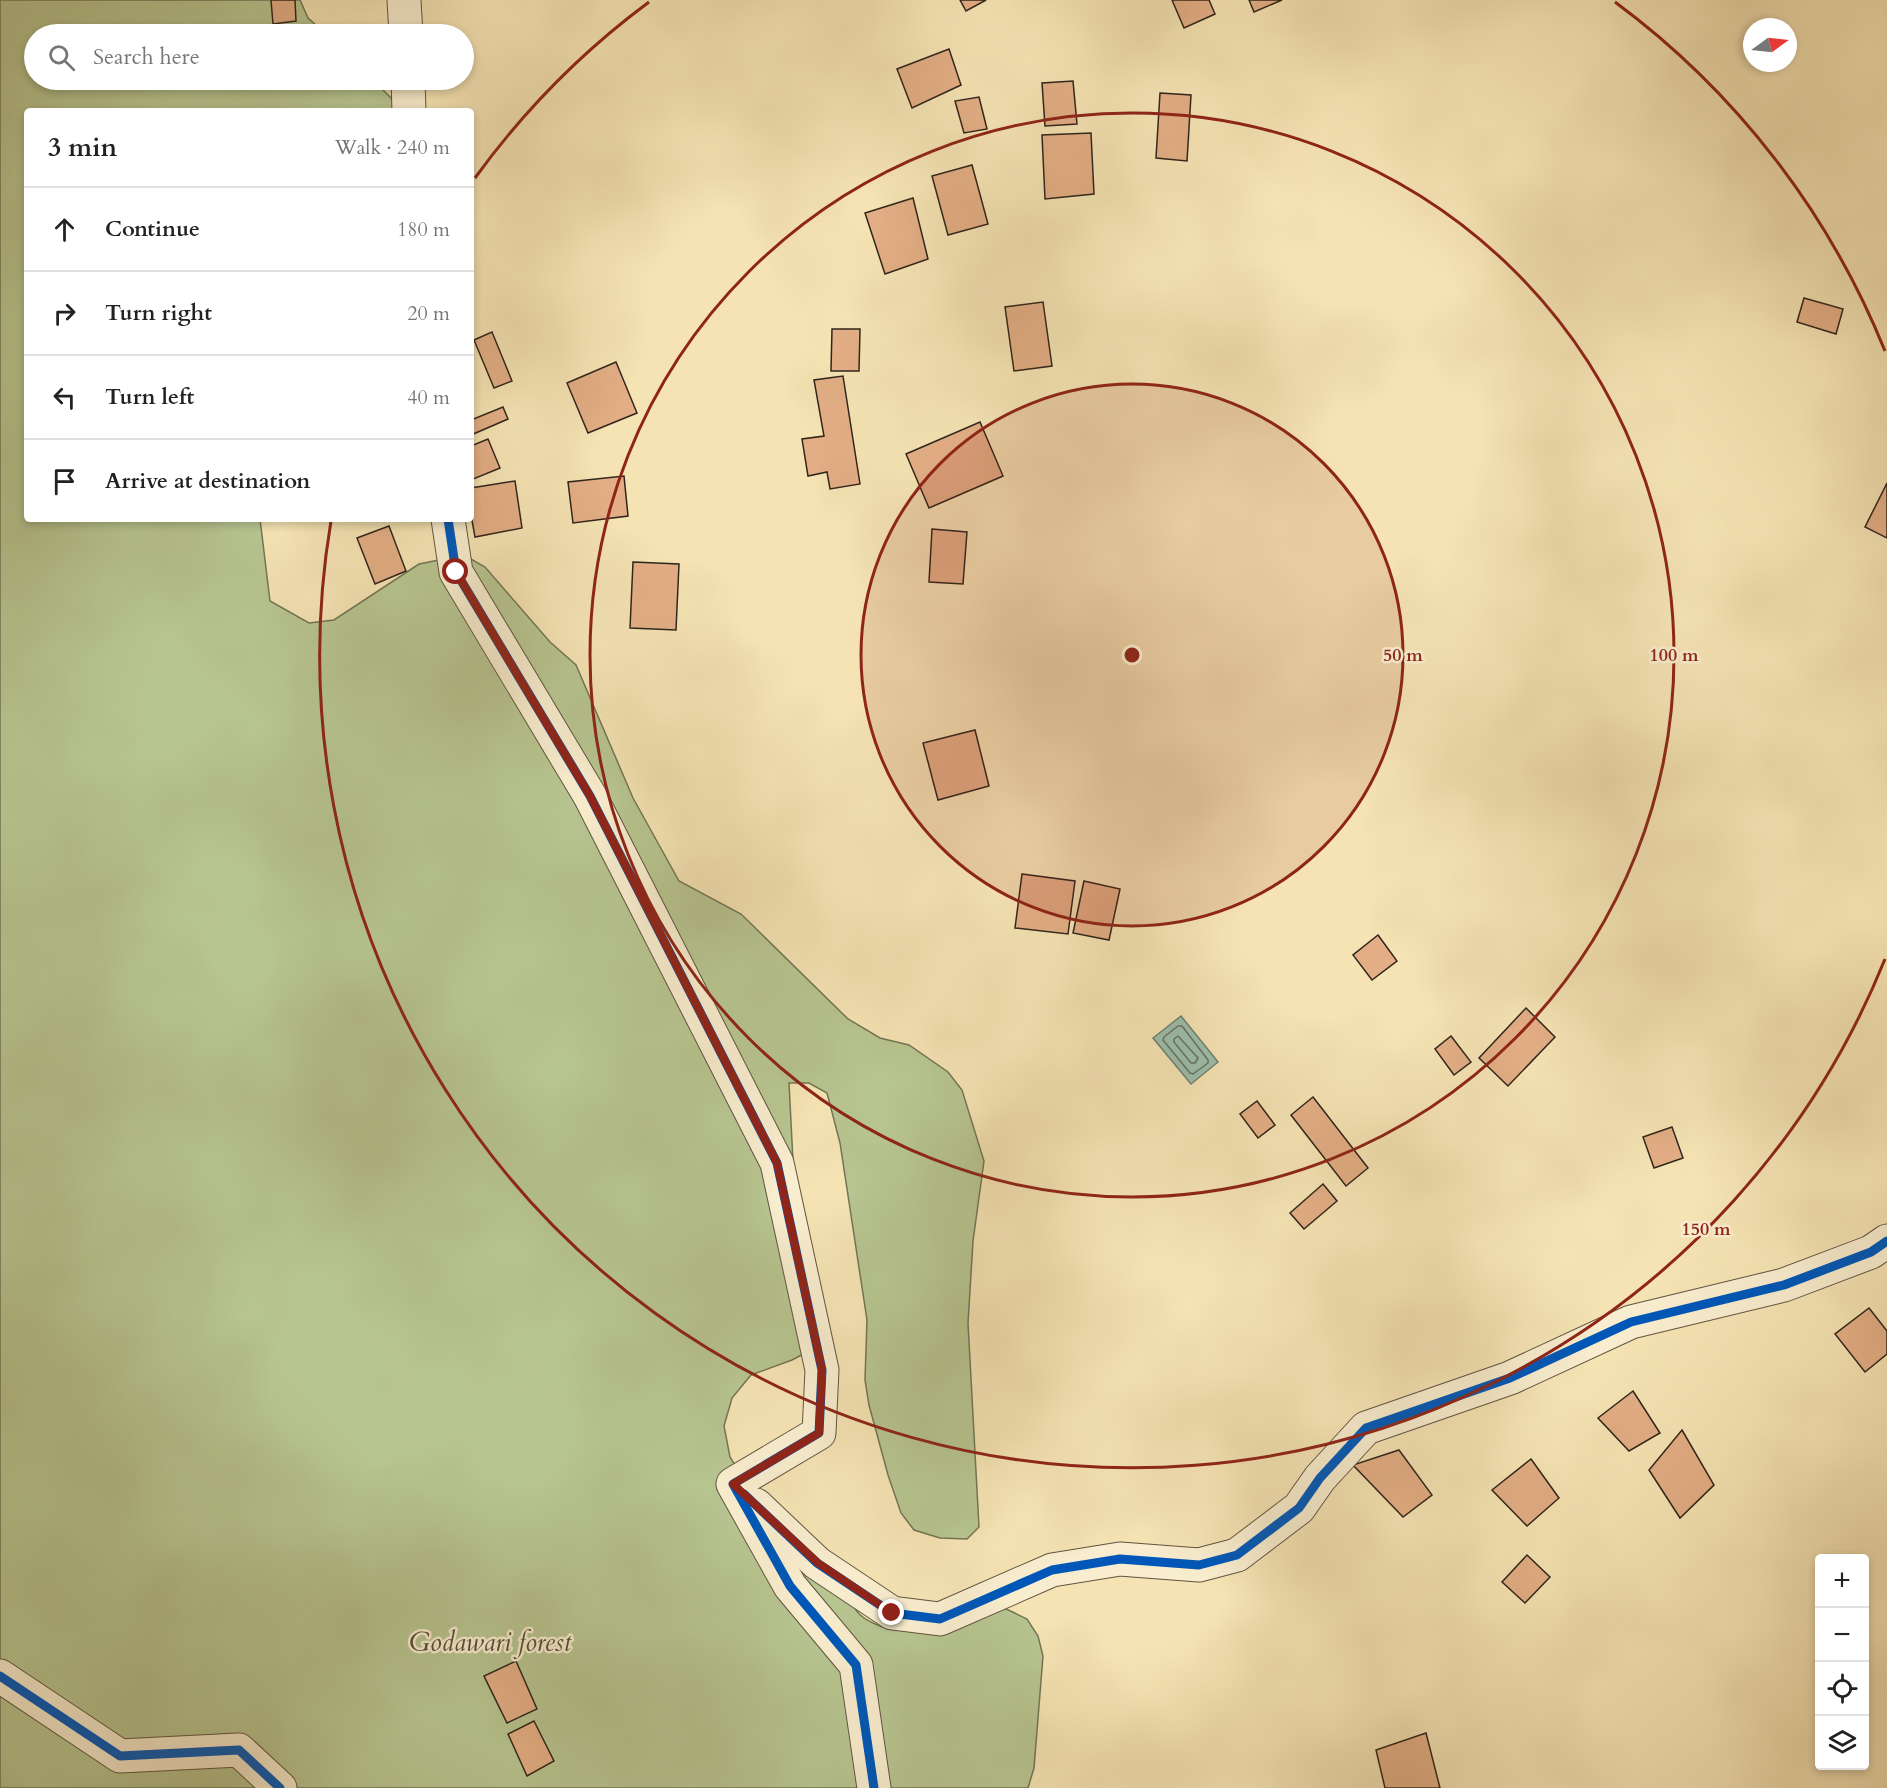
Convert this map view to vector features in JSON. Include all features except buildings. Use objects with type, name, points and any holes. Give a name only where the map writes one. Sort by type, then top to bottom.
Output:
[{"type":"street","points":[[404,0],[405,24]]},
{"type":"street","points":[[408,90],[409,108]]},
{"type":"street","points":[[448,522],[456,572],[590,796],[777,1163],[822,1370],[819,1433],[733,1484]]},
{"type":"street","points":[[733,1484],[818,1563],[892,1613],[940,1619],[1052,1570],[1120,1559],[1199,1564],[1237,1555],[1299,1508],[1320,1478],[1366,1428],[1510,1378],[1631,1322],[1784,1285],[1871,1252],[1887,1241]]},
{"type":"street","points":[[733,1484],[790,1586],[856,1665],[874,1788]]},
{"type":"street","points":[[0,1676],[120,1756],[239,1750],[280,1788]]},
{"type":"green space","name":"Godawari forest","points":[[0,0],[300,0],[308,18],[315,24],[24,24],[24,90],[383,90],[401,108],[24,108],[24,522],[260,522],[270,601],[309,623],[334,620],[419,564],[464,555],[485,567],[550,642],[576,665],[633,798],[679,881],[741,914],[848,1019],[880,1038],[909,1045],[948,1072],[962,1090],[984,1161],[973,1241],[968,1323],[979,1527],[967,1539],[940,1538],[914,1530],[901,1513],[869,1405],[865,1380],[867,1320],[840,1143],[827,1093],[809,1083],[789,1083],[796,1220],[813,1349],[792,1360],[751,1375],[732,1398],[724,1426],[730,1457],[746,1483],[844,1587],[852,1604],[865,1619],[888,1629],[953,1597],[979,1596],[1027,1619],[1038,1636],[1043,1656],[1034,1768],[1028,1788],[0,1788]]},
{"type":"water","points":[[1181,1016],[1218,1062],[1191,1084],[1153,1038]]},
{"type":"cycle path","points":[[448,522],[456,572],[590,796],[777,1163],[822,1370],[819,1433],[733,1484],[790,1586],[856,1665],[874,1788]]},
{"type":"cycle path","points":[[744,1494],[817,1563],[892,1613],[940,1619],[1052,1570],[1120,1559],[1199,1565],[1237,1555],[1299,1508],[1320,1478],[1366,1428],[1510,1378],[1631,1322],[1784,1285],[1871,1252],[1887,1241]]},
{"type":"cycle path","points":[[0,1676],[120,1756],[239,1750],[280,1788]]},
{"type":"route","points":[[456,572],[590,796],[777,1163],[822,1370],[819,1433],[733,1484],[818,1563],[892,1613]]}]
